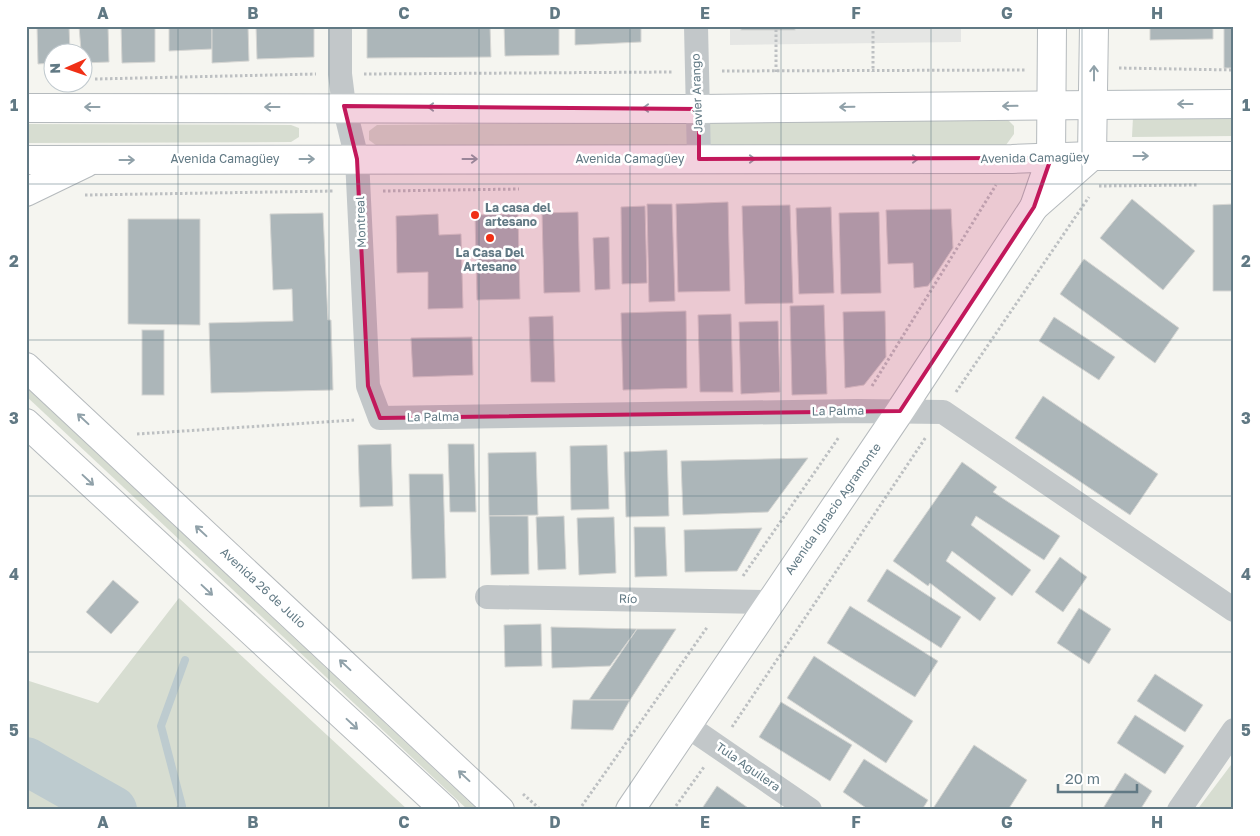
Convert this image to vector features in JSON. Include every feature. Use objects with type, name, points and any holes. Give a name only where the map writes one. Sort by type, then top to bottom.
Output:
[{"type":"main road","name":"Avenida Ignacio Agramonte","points":[[630,810],[900,411],[1034,207],[1051,158],[1052,26]]},
{"type":"main road","points":[[1092,156],[1094,26]]},
{"type":"main road","points":[[26,108],[344,106],[699,109],[1234,104]]},
{"type":"main road","name":"Avenida Ignacio Agramonte","points":[[1034,207],[1092,156]]},
{"type":"main road","name":"Avenida Camagüey","points":[[26,160],[1234,156]]},
{"type":"main road","points":[[26,192],[93,160]]},
{"type":"main road","name":"Avenida 26 de Julio","points":[[26,367],[500,810]]},
{"type":"main road","points":[[26,423],[445,810]]},
{"type":"street","name":"Montreal","points":[[340,26],[340,74],[344,106],[358,159],[368,386],[380,418]]},
{"type":"street","name":"Javier Arango","points":[[696,26],[700,159]]},
{"type":"street","name":"La Palma","points":[[380,418],[943,412]]},
{"type":"street","points":[[943,412],[1234,610]]},
{"type":"street","name":"Río","points":[[487,596],[769,602]]},
{"type":"street","name":"Tula Aguilera","points":[[686,725],[810,810]]},
{"type":"street","points":[[1179,810],[1234,730]]},
{"type":"path","points":[[873,26],[873,72]]},
{"type":"path","points":[[776,29],[776,72]]},
{"type":"path","points":[[1094,68],[1234,70]]},
{"type":"path","points":[[92,79],[340,74],[1053,70]]},
{"type":"path","points":[[987,183],[997,183]]},
{"type":"path","points":[[1096,186],[1204,186]]},
{"type":"path","points":[[84,195],[529,189]]},
{"type":"path","points":[[673,810],[718,747],[1091,194]]},
{"type":"path","points":[[134,434],[380,418]]},
{"type":"highlighted area","points":[[344,106],[699,109],[699,159],[1051,158],[1034,207],[900,411],[380,418],[368,386],[357,159]]},
{"type":"shaded area","points":[[730,26],[961,26],[961,42],[730,45]]},
{"type":"shaded area","points":[[1133,117],[1234,117],[1234,136],[1132,137]]},
{"type":"shaded area","points":[[1007,119],[1014,126],[1014,134],[1006,145],[377,146],[369,140],[369,131],[377,125]]},
{"type":"shaded area","points":[[26,124],[291,125],[299,128],[299,137],[291,142],[26,143]]},
{"type":"shaded area","points":[[26,387],[478,810],[468,810],[26,396]]},
{"type":"shaded area","points":[[179,598],[408,810],[26,810],[26,680],[98,703]]},
{"type":"shaded area","points":[[1234,761],[1234,810],[1197,810]]},
{"type":"building","points":[[37,26],[69,26],[70,42],[42,42],[42,64],[38,64]]},
{"type":"building","points":[[79,26],[108,26],[109,62],[92,63],[92,42],[80,42]]},
{"type":"building","points":[[121,26],[155,26],[155,62],[122,63]]},
{"type":"building","points":[[169,26],[212,26],[212,49],[169,51]]},
{"type":"building","points":[[212,26],[248,26],[249,61],[212,63]]},
{"type":"building","points":[[256,26],[314,26],[314,57],[257,59]]},
{"type":"building","points":[[367,26],[490,26],[491,57],[367,58]]},
{"type":"building","points":[[504,26],[559,26],[559,55],[505,56]]},
{"type":"building","points":[[575,26],[641,26],[641,42],[575,45]]},
{"type":"building","points":[[741,26],[795,26],[795,30],[741,30]]},
{"type":"building","points":[[1150,26],[1213,26],[1213,39],[1150,40]]},
{"type":"building","points":[[1224,26],[1234,26],[1234,68],[1224,68]]},
{"type":"building","points":[[1132,199],[1195,251],[1163,290],[1100,238]]},
{"type":"building","points":[[728,202],[730,291],[678,292],[676,204]]},
{"type":"building","points":[[647,204],[672,204],[675,301],[649,302]]},
{"type":"building","points":[[1234,204],[1234,291],[1213,291],[1213,205]]},
{"type":"building","points":[[790,205],[793,303],[745,304],[742,206]]},
{"type":"building","points":[[645,206],[647,283],[622,284],[621,207]]},
{"type":"building","points":[[831,207],[834,293],[799,294],[796,208]]},
{"type":"building","points":[[951,209],[953,248],[928,286],[914,288],[913,263],[888,264],[886,210]]},
{"type":"building","points":[[578,212],[580,292],[544,293],[542,213]]},
{"type":"building","points":[[879,212],[881,293],[841,294],[839,213]]},
{"type":"building","points":[[323,213],[328,320],[331,320],[333,390],[211,393],[209,323],[293,321],[292,289],[273,290],[270,214]]},
{"type":"building","points":[[438,214],[439,235],[461,234],[463,308],[428,309],[428,272],[397,273],[396,216]]},
{"type":"building","points":[[518,214],[520,299],[477,300],[475,215]]},
{"type":"building","points":[[128,219],[200,219],[200,325],[128,324]]},
{"type":"building","points":[[609,237],[610,289],[595,290],[593,238]]},
{"type":"building","points":[[1084,259],[1179,328],[1155,363],[1060,294]]},
{"type":"building","points":[[824,305],[827,394],[792,395],[790,306]]},
{"type":"building","points":[[686,311],[687,388],[623,390],[621,313]]},
{"type":"building","points":[[885,311],[886,357],[864,385],[845,388],[843,312]]},
{"type":"building","points":[[731,314],[733,392],[700,392],[698,315]]},
{"type":"building","points":[[553,316],[555,382],[531,382],[529,317]]},
{"type":"building","points":[[1054,317],[1115,357],[1099,380],[1039,341]]},
{"type":"building","points":[[778,321],[780,392],[741,394],[739,322]]},
{"type":"building","points":[[142,330],[164,330],[164,395],[142,395]]},
{"type":"building","points":[[472,337],[473,375],[413,377],[411,338]]},
{"type":"building","points":[[1043,396],[1158,474],[1130,515],[1015,438]]},
{"type":"building","points":[[391,444],[393,506],[360,507],[358,445]]},
{"type":"building","points":[[448,444],[474,444],[476,512],[450,512]]},
{"type":"building","points":[[607,445],[609,509],[571,510],[570,446]]},
{"type":"building","points":[[667,450],[669,516],[626,517],[624,452]]},
{"type":"building","points":[[536,452],[538,515],[489,516],[488,453]]},
{"type":"building","points":[[808,458],[768,512],[683,515],[681,461]]},
{"type":"building","points":[[962,462],[997,487],[993,492],[1060,536],[1044,560],[976,516],[971,525],[1031,570],[1012,596],[952,551],[946,561],[996,598],[980,621],[930,583],[928,586],[893,561]]},
{"type":"building","points":[[409,474],[443,474],[446,578],[412,579]]},
{"type":"building","points":[[489,516],[528,516],[529,574],[491,575]]},
{"type":"building","points":[[564,516],[566,569],[538,570],[536,517]]},
{"type":"building","points":[[614,517],[616,573],[579,575],[577,518]]},
{"type":"building","points":[[634,527],[665,527],[667,576],[635,577]]},
{"type":"building","points":[[762,528],[737,571],[685,572],[684,530]]},
{"type":"building","points":[[1060,557],[1087,577],[1063,612],[1035,592]]},
{"type":"building","points":[[887,569],[961,617],[941,648],[867,601]]},
{"type":"building","points":[[113,580],[139,602],[111,634],[86,612]]},
{"type":"building","points":[[850,606],[938,661],[915,697],[827,643]]},
{"type":"building","points":[[1079,608],[1111,629],[1089,664],[1057,643]]},
{"type":"building","points":[[541,624],[542,666],[505,667],[504,625]]},
{"type":"building","points":[[551,627],[637,629],[610,666],[552,668]]},
{"type":"building","points":[[637,629],[676,629],[630,700],[589,700]]},
{"type":"building","points":[[814,656],[913,721],[886,763],[787,698]]},
{"type":"building","points":[[1155,674],[1203,705],[1185,732],[1137,701]]},
{"type":"building","points":[[573,700],[630,700],[613,730],[571,729]]},
{"type":"building","points":[[781,702],[852,745],[830,781],[759,737]]},
{"type":"building","points":[[1135,715],[1184,746],[1165,774],[1117,743]]},
{"type":"building","points":[[974,745],[1027,780],[1008,810],[932,810]]},
{"type":"building","points":[[864,759],[928,800],[922,810],[869,810],[843,792]]},
{"type":"building","points":[[1125,773],[1152,791],[1140,810],[1102,810]]},
{"type":"building","points":[[717,786],[751,810],[701,810]]},
{"type":"waterway","points":[[179,810],[182,806],[161,726],[185,660]]},
{"type":"waterway","points":[[26,761],[113,810]]},
{"type":"place","name":"La casa del artesano","points":[[475,215]]},
{"type":"place","name":"La Casa Del Artesano","points":[[490,238]]}]
